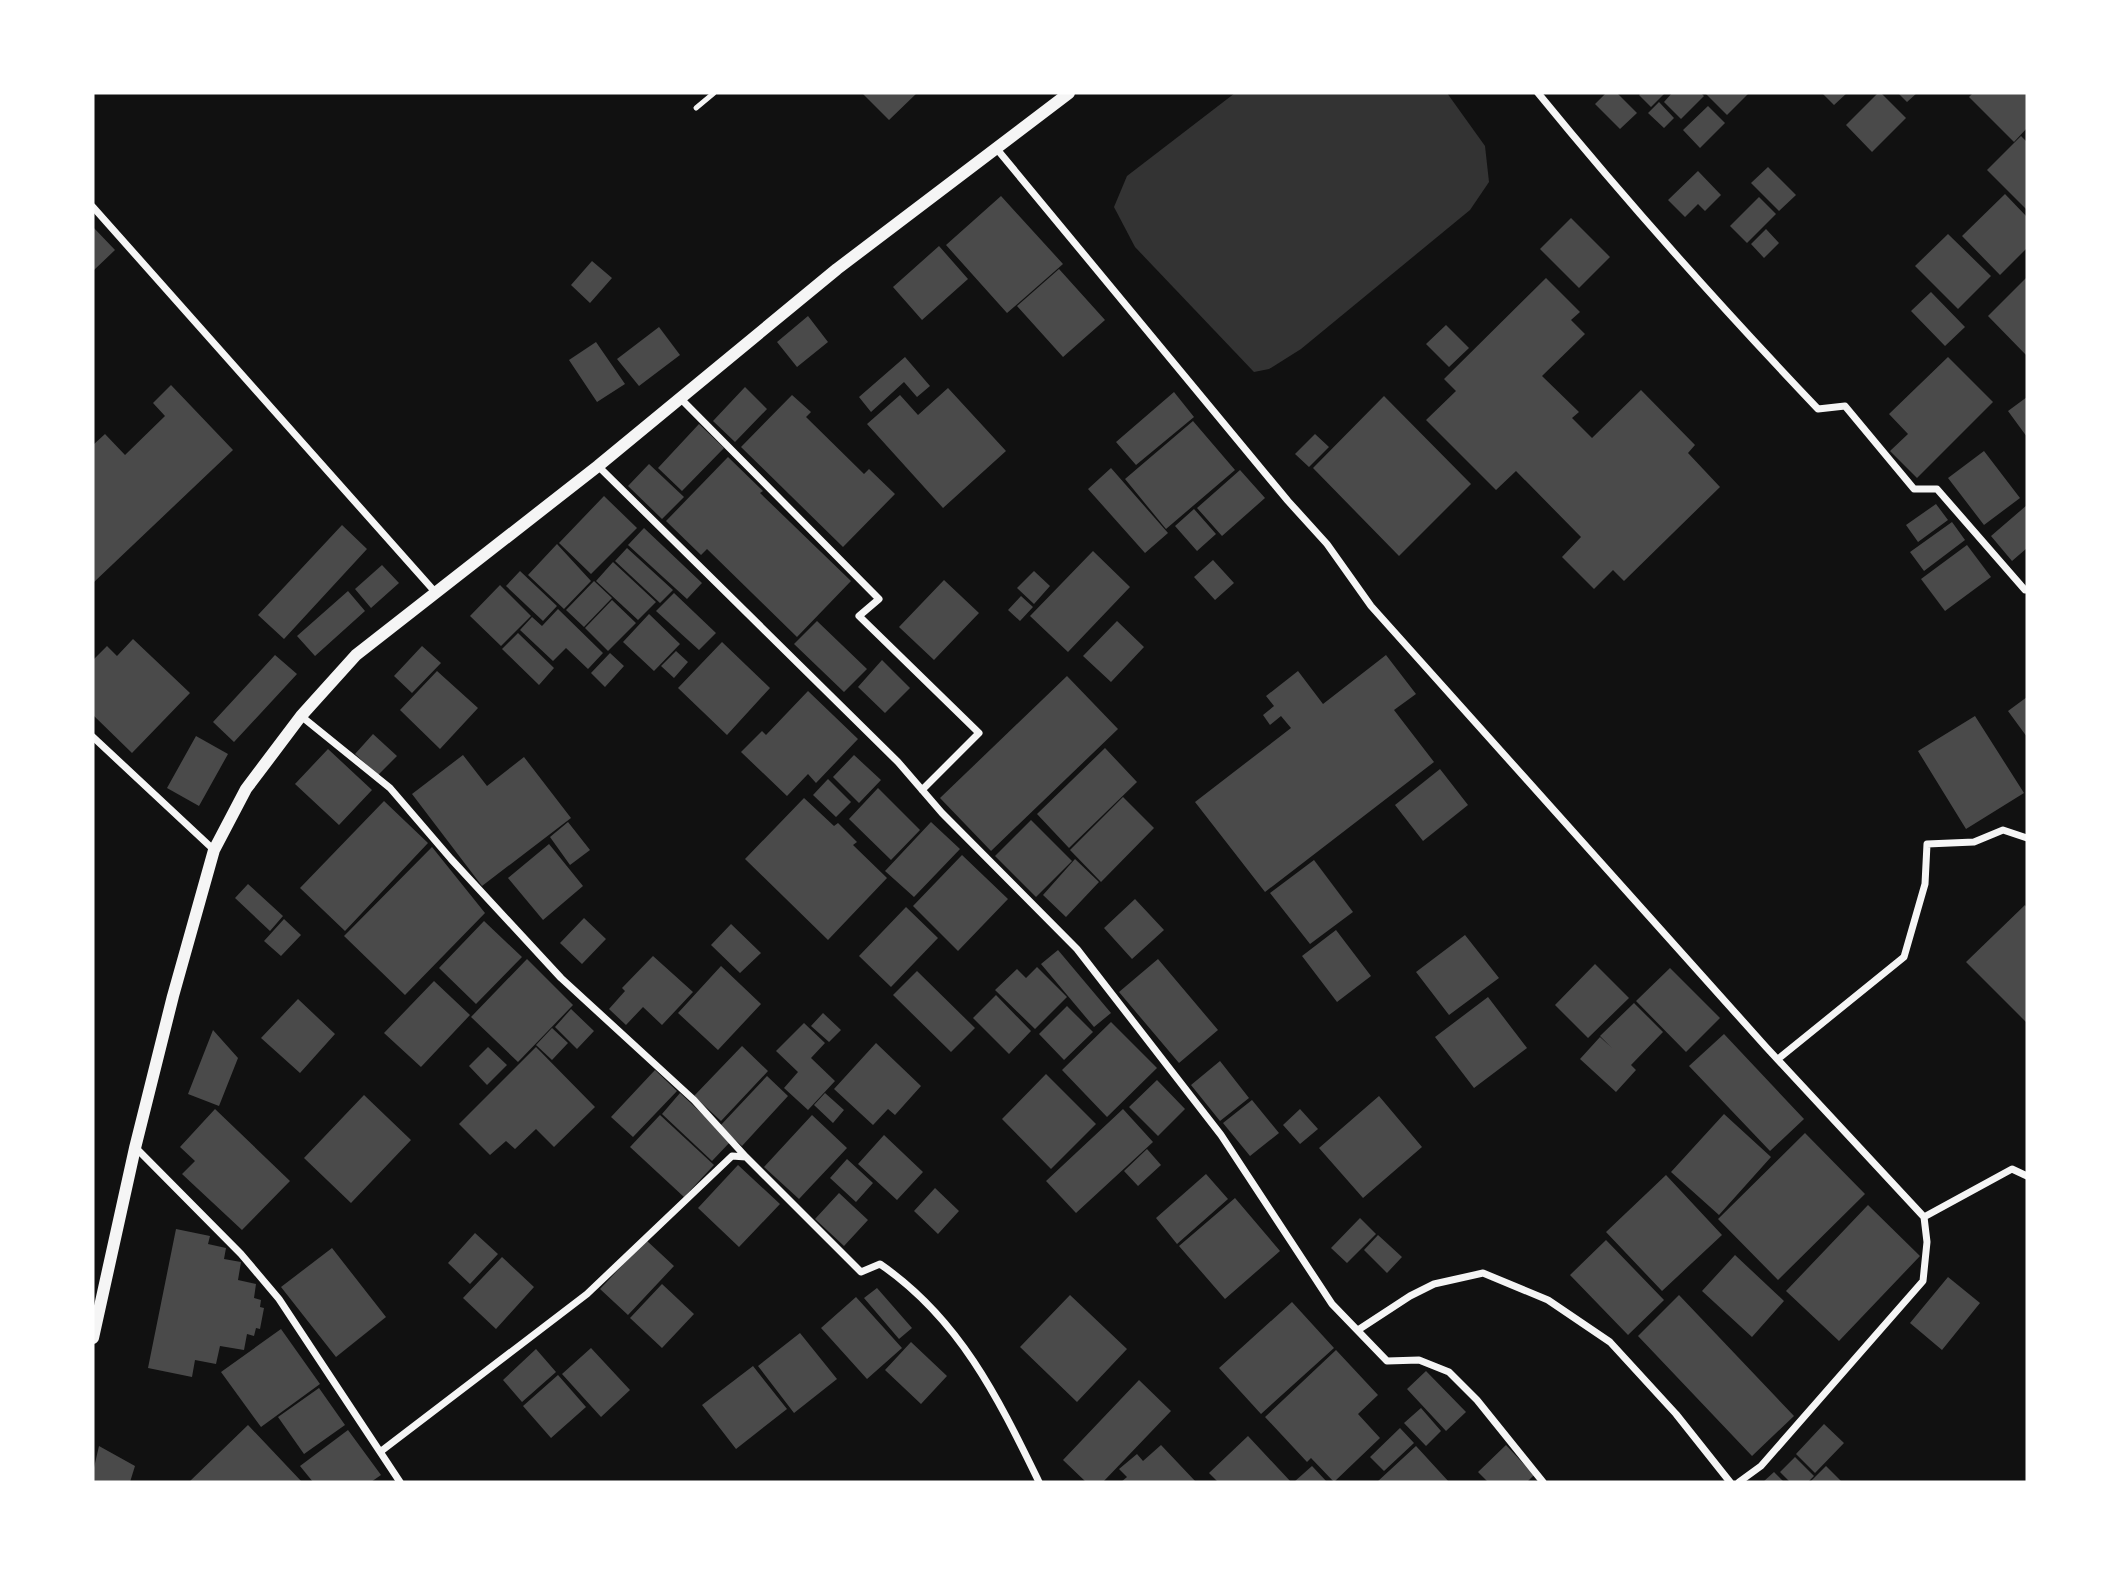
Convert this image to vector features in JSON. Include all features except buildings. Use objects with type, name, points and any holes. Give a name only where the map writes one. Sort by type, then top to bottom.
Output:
[{"type":"street","points":[[93,1338],[135,1148],[173,996],[214,850],[246,789],[301,716],[356,655],[598,466],[837,269],[1069,93]]},
{"type":"street","points":[[1538,93],[1752,339],[1818,409],[1845,406],[1914,489],[1937,489],[2025,590],[2027,589]]},
{"type":"street","points":[[995,148],[1288,501],[1327,544],[1371,606],[1778,1059],[1924,1217],[1927,1242],[1923,1281],[1761,1466],[1739,1482]]},
{"type":"street","points":[[93,207],[436,593]]},
{"type":"street","points":[[681,399],[878,598],[859,616],[979,733],[922,790]]},
{"type":"street","points":[[598,466],[898,762],[1077,949],[1221,1135],[1332,1304],[1387,1361],[1419,1360],[1449,1372],[1477,1400],[1543,1482]]},
{"type":"street","points":[[301,716],[390,788],[451,859],[561,978],[694,1100],[746,1157],[861,1272],[880,1264],[901,1278],[955,1334],[978,1365],[1039,1482]]},
{"type":"street","points":[[93,737],[214,850]]},
{"type":"street","points":[[1778,1059],[1904,957],[1925,884],[1927,844],[1974,842],[2003,830],[2027,838]]},
{"type":"street","points":[[135,1148],[241,1254],[279,1299],[400,1482]]},
{"type":"street","points":[[380,1452],[587,1294],[732,1156],[746,1157]]},
{"type":"street","points":[[1924,1217],[2012,1169],[2027,1177]]},
{"type":"street","points":[[1358,1330],[1410,1296],[1434,1284],[1483,1273],[1493,1277],[1548,1300],[1610,1342],[1676,1414],[1730,1482]]},
{"type":"lane","points":[[696,108],[714,93]]},
{"type":"shaded area","points":[[1235,93],[1447,93],[1485,146],[1489,182],[1470,210],[1301,349],[1269,369],[1254,372],[1135,247],[1114,207],[1127,176]]}]
